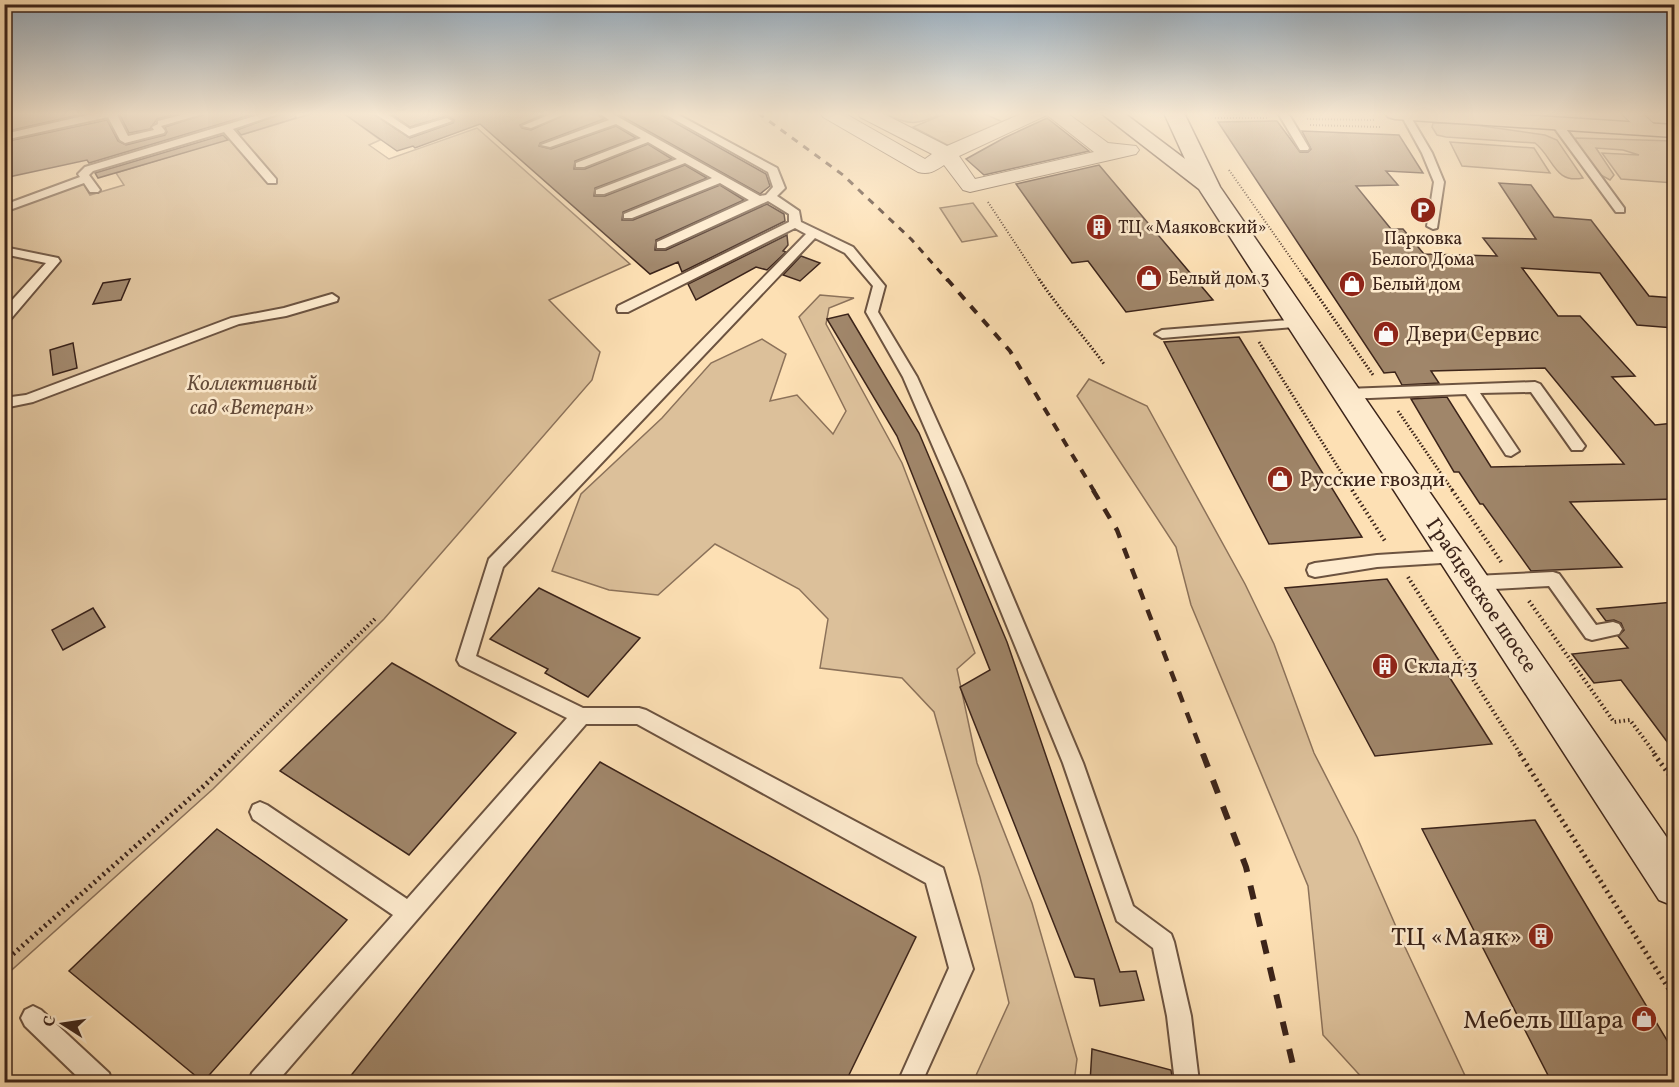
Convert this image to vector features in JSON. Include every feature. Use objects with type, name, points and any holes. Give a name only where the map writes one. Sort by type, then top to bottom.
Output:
[{"type":"main road","points":[[1194,164],[1217,176]]},
{"type":"main road","points":[[1209,164],[1217,176]]},
{"type":"main road","name":"Грабцевское шоссе","points":[[1217,176],[1301,323],[1346,394],[1457,556],[1674,885]]},
{"type":"street","points":[[918,164],[925,168],[932,164]]},
{"type":"street","points":[[954,164],[970,186],[1037,164]]},
{"type":"lane","points":[[94,190],[83,174],[89,169],[107,164]]},
{"type":"lane","points":[[257,164],[272,181]]},
{"type":"lane","points":[[600,192],[674,164]]},
{"type":"lane","points":[[694,164],[720,179],[795,213],[795,224]]},
{"type":"lane","points":[[661,245],[764,199],[779,188],[773,170],[761,164]]},
{"type":"lane","points":[[1431,164],[1439,182],[1432,226]]},
{"type":"lane","points":[[1586,164],[1620,210]]},
{"type":"lane","points":[[4,209],[87,178]]},
{"type":"lane","points":[[628,216],[720,179]]},
{"type":"lane","points":[[623,309],[795,224],[849,250],[879,286],[872,312],[910,377],[955,479],[1073,763],[1125,913],[1162,942],[1179,1016],[1187,1083]]},
{"type":"lane","points":[[814,232],[495,564],[466,660],[581,716],[639,716],[935,876],[961,969],[910,1083]]},
{"type":"lane","points":[[4,250],[54,261],[4,318]]},
{"type":"lane","points":[[4,404],[28,399],[236,321],[286,312],[332,298]]},
{"type":"lane","points":[[1162,334],[1301,323]]},
{"type":"lane","points":[[1346,394],[1535,387],[1577,446]]},
{"type":"lane","points":[[1470,389],[1511,451]]},
{"type":"lane","points":[[1315,570],[1377,561],[1457,556]]},
{"type":"lane","points":[[1475,583],[1553,579],[1592,633],[1612,629]]},
{"type":"lane","points":[[261,1083],[581,716]]},
{"type":"lane","points":[[261,812],[409,913]]},
{"type":"lane","points":[[33,1018],[100,1083]]},
{"type":"path","points":[[1217,176],[1384,391],[1614,722],[1630,720],[1674,781]]},
{"type":"path","points":[[976,184],[1054,302],[1079,329],[1104,364]]},
{"type":"path","points":[[1250,327],[1674,997]]},
{"type":"path","points":[[4,962],[205,785],[377,617]]},
{"type":"green space","name":"Коллективный сад «Ветеран»","points":[[147,164],[517,164],[630,264],[549,300],[600,352],[592,380],[384,619],[213,789],[5,976],[5,212],[83,183],[90,195],[124,185],[116,173]]},
{"type":"green space","points":[[1461,164],[1544,164],[1550,173],[1462,166]]},
{"type":"green space","points":[[1552,164],[1573,164],[1583,178],[1566,177]]},
{"type":"green space","points":[[1591,164],[1606,164],[1614,175],[1610,180],[1599,174]]},
{"type":"green space","points":[[1610,164],[1674,164],[1674,183],[1621,179]]},
{"type":"green space","points":[[973,203],[997,236],[962,242],[940,208]]},
{"type":"green space","points":[[820,295],[854,298],[829,308],[826,324],[902,463],[975,653],[957,669],[977,763],[1032,903],[1077,1059],[1074,1082],[973,1082],[1009,1003],[980,877],[934,712],[902,678],[820,668],[828,619],[799,589],[715,544],[658,595],[609,590],[552,571],[581,494],[662,418],[711,363],[762,339],[786,354],[770,401],[797,395],[833,434],[846,411],[799,317]]},
{"type":"green space","points":[[1089,379],[1147,406],[1245,584],[1274,644],[1314,753],[1357,837],[1468,1082],[1366,1082],[1323,1035],[1308,886],[1191,605],[1176,547],[1077,396]]},
{"type":"building","points":[[4,164],[70,164],[4,178]]},
{"type":"building","points":[[126,164],[147,164],[98,178],[95,173]]},
{"type":"building","points":[[525,164],[575,164],[574,169],[585,169],[598,164],[659,164],[595,188],[594,196],[605,196],[685,165],[707,178],[623,212],[622,220],[633,220],[720,185],[744,200],[656,240],[655,250],[666,250],[767,204],[784,214],[785,221],[682,272],[678,262],[650,274]]},
{"type":"building","points":[[706,164],[748,164],[766,174],[770,186],[760,194]]},
{"type":"building","points":[[971,164],[1033,164],[984,175]]},
{"type":"building","points":[[1246,164],[1417,164],[1423,173],[1386,171],[1398,185],[1356,186],[1391,229],[1403,229],[1424,254],[1497,256],[1483,238],[1536,239],[1499,183],[1531,185],[1554,217],[1591,220],[1649,296],[1674,298],[1674,328],[1637,325],[1600,273],[1522,268],[1558,316],[1580,316],[1635,376],[1612,377],[1655,425],[1674,423],[1674,499],[1570,502],[1622,567],[1531,571],[1483,504],[1480,504],[1459,472],[1454,472],[1411,399],[1447,397],[1491,467],[1624,464],[1545,368],[1431,371],[1439,383],[1402,385],[1395,372],[1384,373]]},
{"type":"building","name":"ТЦ «Маяковский»","points":[[1099,165],[1213,300],[1126,312],[1088,261],[1072,263],[1016,184]]},
{"type":"building","points":[[787,235],[788,245],[783,251],[786,252],[767,270],[756,267],[696,300],[688,284]]},
{"type":"building","points":[[801,256],[820,263],[800,281],[783,275]]},
{"type":"building","points":[[130,279],[121,300],[93,304],[103,283]]},
{"type":"building","points":[[848,314],[919,433],[1007,642],[1120,972],[1136,971],[1144,1000],[1100,1006],[1094,979],[1075,977],[960,687],[990,670],[897,436],[827,319]]},
{"type":"building","name":"Русские гвозди","points":[[1239,337],[1362,537],[1269,544],[1164,342]]},
{"type":"building","points":[[73,343],[77,368],[53,375],[50,350]]},
{"type":"building","name":"Склад 3","points":[[1387,579],[1492,744],[1375,756],[1285,588]]},
{"type":"building","points":[[539,588],[640,638],[588,697],[545,673],[548,669],[490,639]]},
{"type":"building","points":[[1674,602],[1674,751],[1621,680],[1594,683],[1572,654],[1628,648],[1618,636],[1624,630],[1621,623],[1614,620],[1606,621],[1597,609]]},
{"type":"building","points":[[93,608],[105,627],[63,650],[52,630]]},
{"type":"building","points":[[392,663],[516,733],[409,855],[280,771]]},
{"type":"building","points":[[600,762],[916,937],[845,1083],[345,1083]]},
{"type":"building","name":"ТЦ «Маяк»","points":[[1535,820],[1674,1052],[1674,1083],[1552,1083],[1422,829]]},
{"type":"building","points":[[217,829],[347,920],[203,1082],[69,971]]},
{"type":"building","points":[[1092,1049],[1171,1070],[1173,1083],[1090,1083]]},
{"type":"railway","points":[[828,164],[843,175],[911,239],[948,281]]},
{"type":"railway","points":[[947,279],[1010,351],[1094,491]]},
{"type":"railway","points":[[1093,490],[1117,530],[1203,755]]},
{"type":"railway","points":[[1203,754],[1246,867],[1297,1082]]},
{"type":"place","name":"Парковка Белого Дома","points":[[1423,210]]},
{"type":"place","name":"ТЦ «Маяковский»","points":[[1099,227]]},
{"type":"place","name":"Белый дом 3","points":[[1149,278]]},
{"type":"place","name":"Белый дом","points":[[1352,284]]},
{"type":"place","name":"Двери Сервис","points":[[1386,334]]},
{"type":"place","name":"Русские гвозди","points":[[1280,479]]},
{"type":"place","name":"Склад 3","points":[[1385,666]]},
{"type":"place","name":"ТЦ «Маяк»","points":[[1541,936]]},
{"type":"place","name":"Мебель Шара","points":[[1644,1019]]}]
